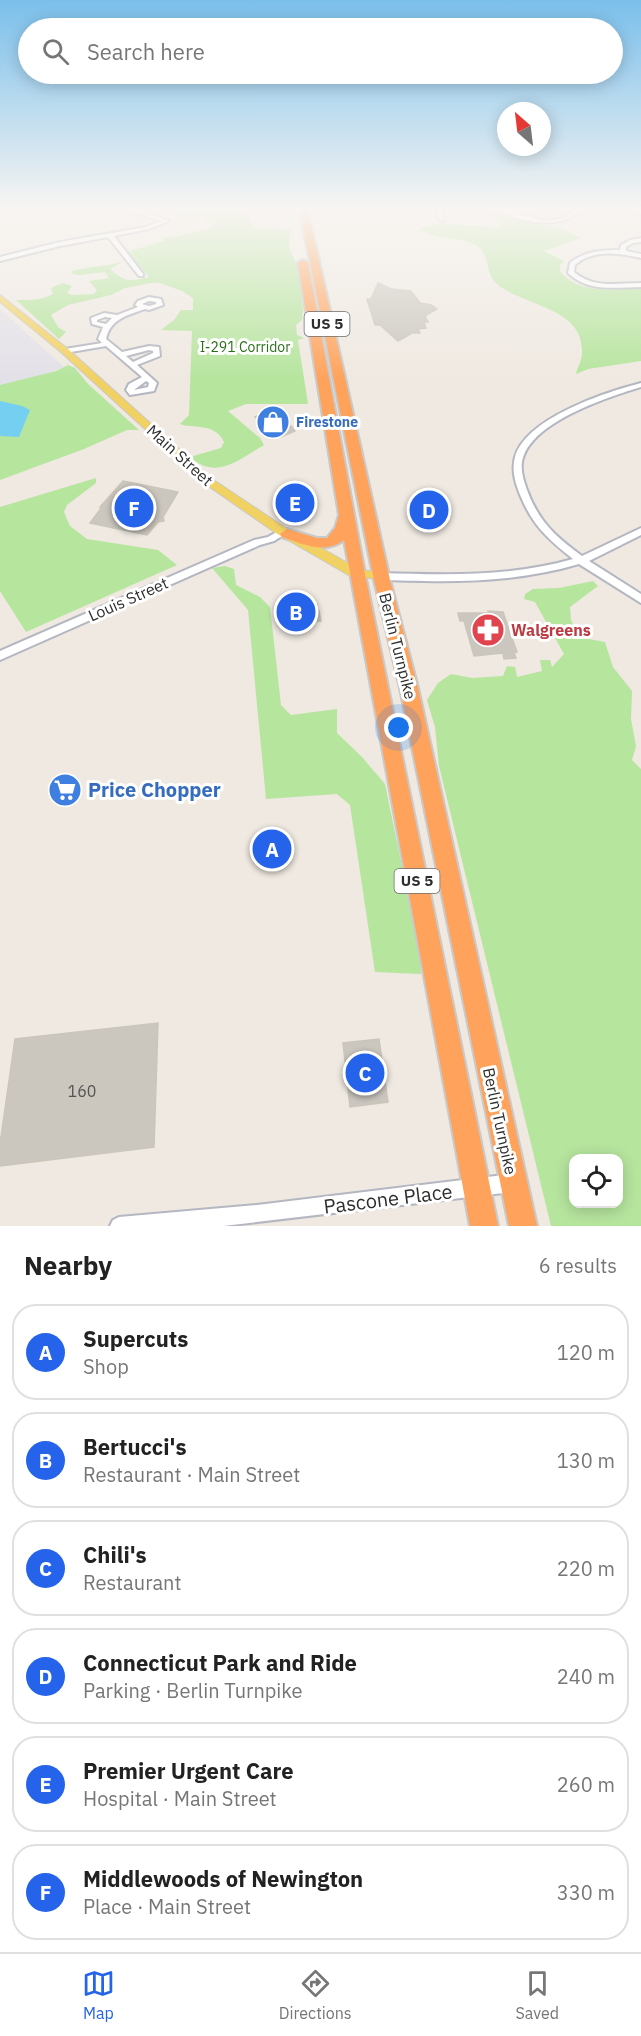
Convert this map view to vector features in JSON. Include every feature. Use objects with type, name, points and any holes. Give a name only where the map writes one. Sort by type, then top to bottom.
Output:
[{"type":"highway","name":"Berlin Turnpike","points":[[308,264],[357,573],[484,1226]]},
{"type":"highway","name":"Berlin Turnpike","points":[[309,264],[341,386],[381,576],[409,687],[523,1226]]},
{"type":"highway","points":[[328,396],[341,386]]},
{"type":"highway","points":[[284,532],[318,544],[331,542],[343,531],[347,512]]},
{"type":"main road","name":"Main Street","points":[[0,298],[65,351],[208,481],[284,532],[357,573],[381,576]]},
{"type":"street","points":[[133,264],[141,275]]},
{"type":"street","points":[[572,264],[571,273],[576,278],[598,287],[641,285]]},
{"type":"street","points":[[105,342],[107,326],[119,317],[142,308]]},
{"type":"street","points":[[107,326],[94,323],[93,319],[104,315],[119,317]]},
{"type":"street","points":[[65,351],[105,342]]},
{"type":"street","points":[[105,342],[147,377]]},
{"type":"street","points":[[120,355],[149,348],[156,350],[157,354],[132,365]]},
{"type":"street","points":[[641,385],[585,405],[536,432],[520,453],[518,472],[535,518],[580,561],[641,598]]},
{"type":"street","points":[[381,576],[471,579],[550,570],[580,561],[641,531]]},
{"type":"street","name":"Louis Street","points":[[0,656],[284,532]]},
{"type":"street","name":"Pascone Place","points":[[119,1226],[257,1214],[513,1183]]},
{"type":"shaded area","points":[[0,309],[64,367],[24,381],[0,385]]},
{"type":"green space","name":"I-291 Corridor","points":[[118,264],[110,269],[124,279],[149,277],[138,264],[296,264],[303,310],[302,320],[296,325],[297,335],[304,338],[298,340],[308,404],[246,404],[228,411],[260,438],[264,445],[237,461],[219,467],[200,464],[190,457],[221,448],[224,442],[215,431],[180,424],[189,415],[192,331],[161,330],[174,320],[181,310],[193,310],[193,298],[182,291],[160,283],[151,283],[125,288],[111,295],[68,305],[51,315],[58,327],[66,332],[59,339],[16,300],[43,298],[53,294],[51,288],[63,283],[72,286],[67,293],[72,295],[94,294],[97,290],[89,281],[109,278],[105,272],[78,275],[71,273],[85,268]]},
{"type":"green space","points":[[488,264],[560,264],[560,271],[568,279],[587,287],[641,288],[641,361],[588,369],[576,374],[582,353],[580,337],[573,325],[562,316],[505,290],[494,281]]},
{"type":"green space","points":[[68,365],[75,368],[88,384],[139,430],[127,430],[84,449],[0,480],[0,385],[56,371]]},
{"type":"green space","points":[[96,478],[96,483],[67,505],[64,512],[70,526],[87,539],[158,550],[177,565],[26,632],[0,591],[0,507]]},
{"type":"green space","points":[[225,566],[234,569],[236,585],[260,597],[270,607],[281,705],[291,715],[337,709],[337,733],[385,784],[420,954],[421,974],[375,972],[350,805],[337,794],[266,799],[248,610],[212,568]]},
{"type":"green space","points":[[593,581],[598,586],[570,607],[571,620],[578,637],[605,642],[613,667],[632,691],[631,719],[636,746],[632,760],[641,769],[641,1226],[551,1226],[439,766],[435,727],[427,700],[438,683],[451,674],[472,678],[503,676],[507,666],[515,667],[517,677],[542,671],[540,660],[550,660],[552,667],[564,654],[535,602],[524,599],[525,594],[533,589],[559,588]]},
{"type":"water","points":[[0,401],[30,410],[19,437],[0,436]]},
{"type":"building","points":[[378,283],[391,289],[411,291],[420,303],[437,309],[425,316],[428,322],[424,322],[426,328],[418,329],[420,333],[412,333],[398,341],[380,325],[375,325],[367,299],[371,299]]},
{"type":"building","name":"Firestone","points":[[270,411],[295,431],[281,437],[255,417]]},
{"type":"building","points":[[123,481],[178,492],[163,517],[164,521],[158,522],[147,535],[90,523],[102,507],[100,507]]},
{"type":"building","points":[[284,494],[313,506],[303,514],[276,500]]},
{"type":"building","points":[[291,598],[317,604],[314,612],[319,611],[321,621],[280,625],[277,606],[288,604]]},
{"type":"building","name":"Walgreens","points":[[488,611],[503,612],[517,652],[514,653],[516,658],[504,659],[503,653],[474,656],[464,621],[460,621],[458,613],[489,613]]},
{"type":"building","points":[[158,1023],[154,1147],[0,1166],[0,1144],[15,1039]]},
{"type":"building","points":[[379,1039],[388,1102],[350,1107],[343,1043]]},
{"type":"place","name":"Firestone","points":[[273,422]]},
{"type":"place","name":"Premier Urgent Care","points":[[295,503]]},
{"type":"place","name":"Middlewoods of Newington","points":[[134,508]]},
{"type":"place","name":"Connecticut Park and Ride","points":[[429,510]]},
{"type":"place","name":"Bertucci's","points":[[296,612]]},
{"type":"place","name":"Walgreens","points":[[488,630]]},
{"type":"place","name":"Price Chopper","points":[[65,790]]},
{"type":"place","name":"Supercuts","points":[[272,849]]},
{"type":"place","name":"Chili's","points":[[365,1073]]}]
